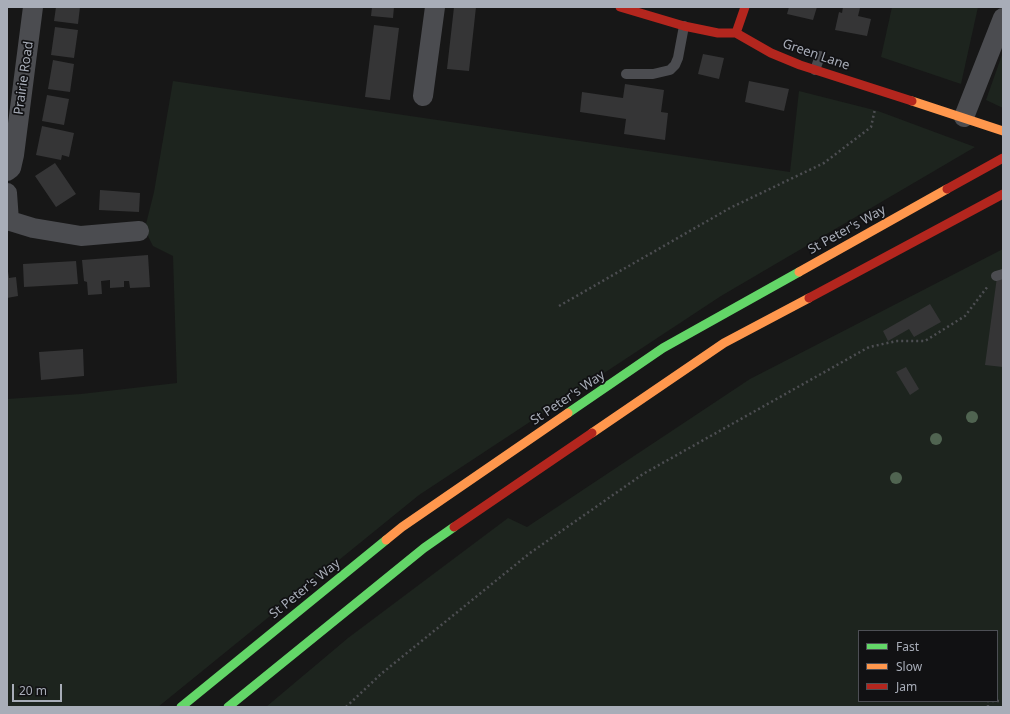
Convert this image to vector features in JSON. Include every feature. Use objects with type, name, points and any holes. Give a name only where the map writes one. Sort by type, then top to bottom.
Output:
[{"type":"main road","name":"Green Lane","points":[[620,7],[684,26],[718,33],[736,34],[770,53],[800,65],[855,79],[880,90],[1003,131]]},
{"type":"main road","points":[[736,34],[745,7]]},
{"type":"main road","name":"St Peter's Way","points":[[181,707],[402,527],[663,348],[1003,158]]},
{"type":"main road","points":[[228,707],[269,672],[424,548],[724,343],[1003,194]]},
{"type":"street","name":"Prairie Road","points":[[7,172],[11,168],[14,155],[33,7]]},
{"type":"street","points":[[423,96],[435,7]]},
{"type":"street","points":[[964,117],[1003,18]]},
{"type":"street","points":[[7,192],[8,220],[33,228],[81,236],[139,231]]},
{"type":"lane","points":[[626,74],[653,74],[670,70],[675,65],[678,58],[684,26]]},
{"type":"lane","points":[[815,70],[820,56]]},
{"type":"lane","points":[[797,77],[800,65]]},
{"type":"lane","points":[[876,104],[880,90]]},
{"type":"path","points":[[559,306],[730,208],[824,163],[870,127],[876,104]]},
{"type":"path","points":[[346,707],[381,674],[530,553],[643,474],[869,347],[897,341],[925,341],[965,316],[1000,275]]},
{"type":"shaded area","points":[[892,7],[978,7],[961,84],[881,57]]},
{"type":"shaded area","points":[[1003,52],[1003,108],[986,100]]},
{"type":"shaded area","points":[[173,81],[790,172],[799,91],[878,111],[975,147],[721,296],[419,495],[158,707],[7,707],[7,399],[81,394],[177,383],[173,256],[153,246],[148,236],[146,224],[154,192]]},
{"type":"shaded area","points":[[1003,249],[1003,707],[266,707],[348,638],[508,518],[527,527],[750,379]]},
{"type":"building","points":[[56,7],[80,7],[78,24],[54,21]]},
{"type":"building","points":[[372,7],[394,7],[393,18],[371,16]]},
{"type":"building","points":[[454,7],[476,7],[469,71],[447,69]]},
{"type":"building","points":[[789,7],[817,7],[813,20],[787,14]]},
{"type":"building","points":[[843,7],[860,8],[858,16],[871,19],[867,36],[835,30],[839,12],[842,13]]},
{"type":"building","points":[[374,25],[399,28],[390,100],[365,97]]},
{"type":"building","points":[[55,27],[78,30],[74,58],[51,55]]},
{"type":"building","points":[[703,54],[724,58],[719,79],[698,74]]},
{"type":"building","points":[[53,60],[74,64],[70,92],[48,89]]},
{"type":"building","points":[[749,81],[789,89],[784,111],[745,102]]},
{"type":"building","points":[[625,84],[664,90],[661,112],[668,113],[665,140],[624,134],[626,119],[580,112],[582,92],[623,98]]},
{"type":"building","points":[[47,95],[69,99],[64,125],[42,121]]},
{"type":"building","points":[[42,126],[74,133],[69,157],[62,155],[61,160],[36,155]]},
{"type":"building","points":[[55,163],[76,194],[56,207],[35,176]]},
{"type":"building","points":[[100,190],[140,193],[139,212],[99,210]]},
{"type":"building","points":[[148,255],[150,287],[130,288],[129,281],[124,281],[124,287],[110,288],[110,280],[101,281],[102,294],[88,295],[87,282],[84,281],[82,260]]},
{"type":"building","points":[[76,261],[78,284],[24,287],[23,264]]},
{"type":"building","points":[[7,265],[9,278],[16,277],[18,296],[7,298]]},
{"type":"building","points":[[997,277],[1003,278],[1003,367],[985,365]]},
{"type":"building","points":[[930,304],[941,322],[914,337],[909,329],[888,341],[883,331]]},
{"type":"building","points":[[83,349],[84,376],[41,380],[39,352]]},
{"type":"building","points":[[906,367],[919,389],[910,395],[896,372]]},
{"type":"traffic: fast","points":[[568,413],[663,348],[799,272]]},
{"type":"traffic: fast","points":[[228,707],[424,548],[454,527]]},
{"type":"traffic: fast","points":[[181,707],[386,540]]},
{"type":"traffic: slow","points":[[912,101],[1003,131]]},
{"type":"traffic: slow","points":[[799,272],[947,189]]},
{"type":"traffic: slow","points":[[592,433],[724,343],[809,298]]},
{"type":"traffic: slow","points":[[386,540],[402,527],[568,413]]},
{"type":"traffic: jam","points":[[620,7],[684,26],[718,33],[736,33],[771,53],[800,65],[912,101]]},
{"type":"traffic: jam","points":[[736,33],[745,7]]},
{"type":"traffic: jam","points":[[947,189],[1003,158]]},
{"type":"traffic: jam","points":[[809,298],[1003,194]]},
{"type":"traffic: jam","points":[[454,527],[592,433]]}]
